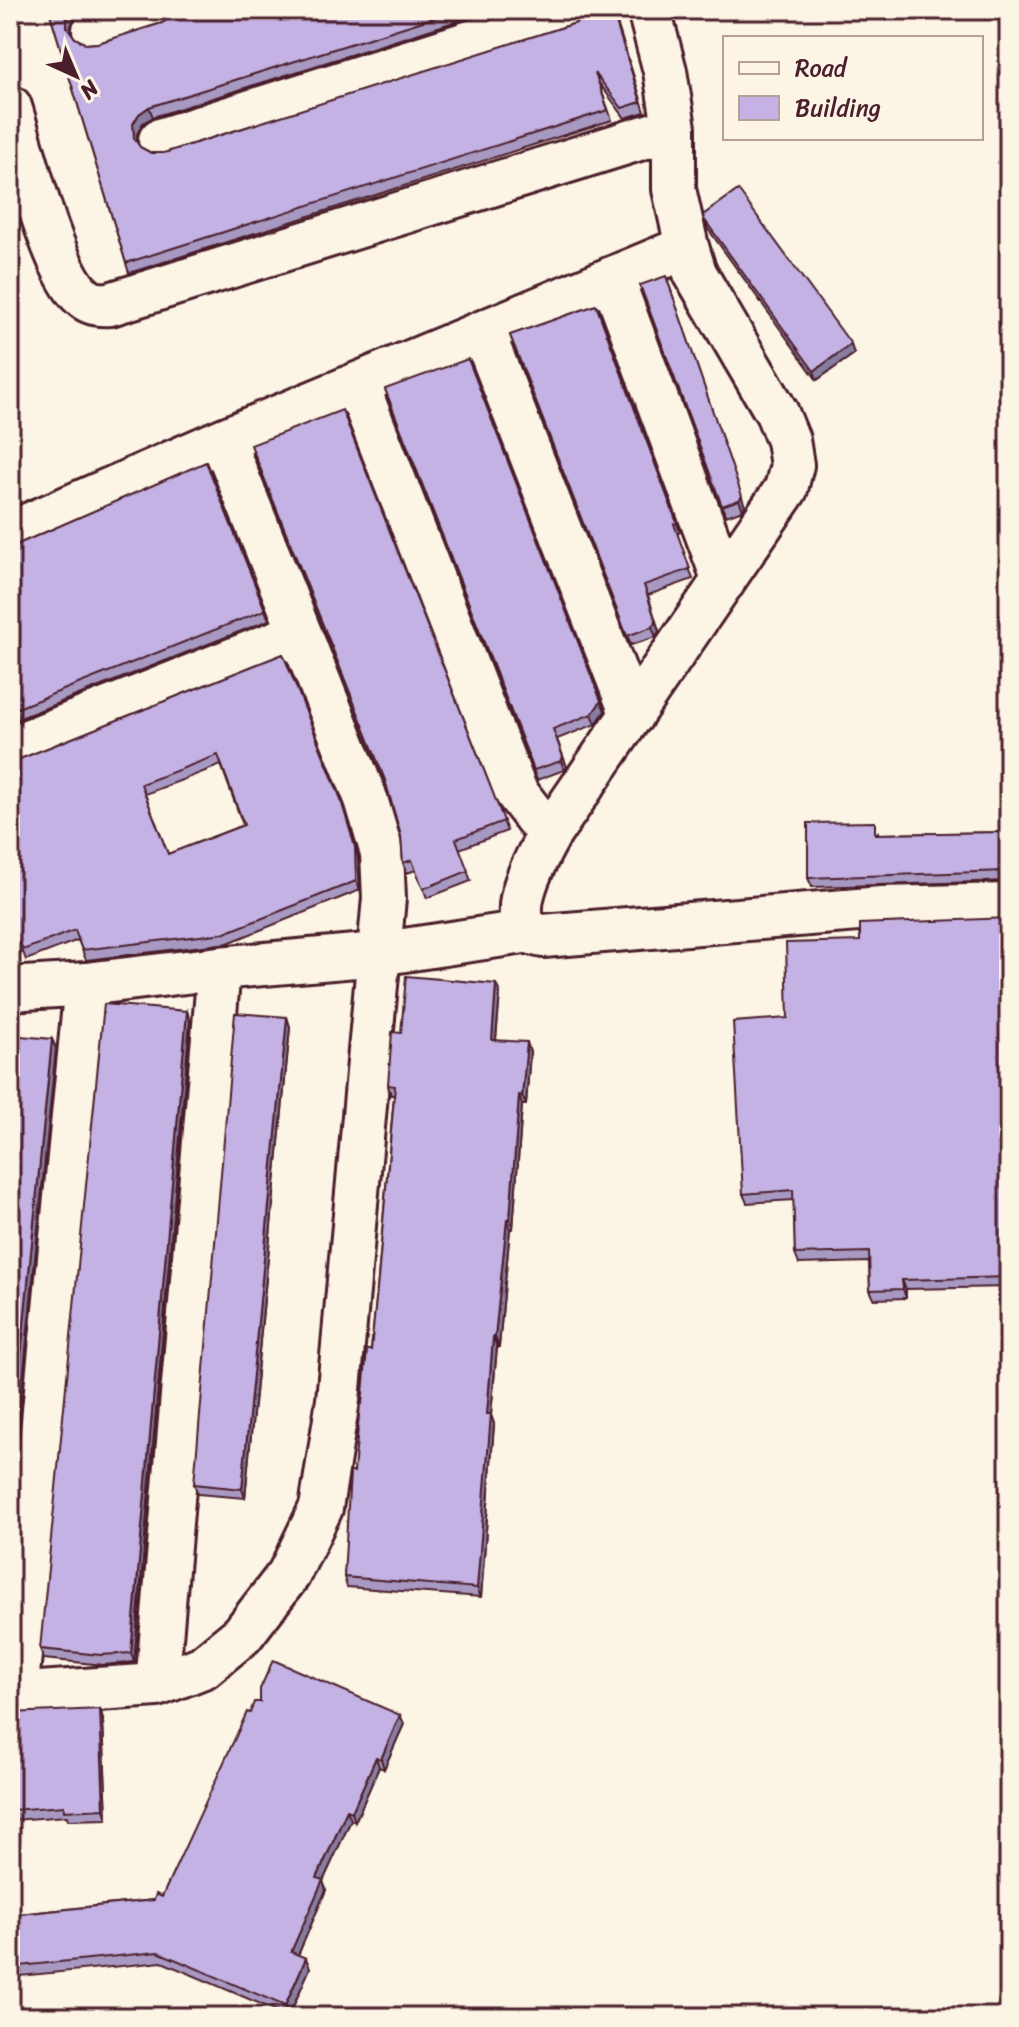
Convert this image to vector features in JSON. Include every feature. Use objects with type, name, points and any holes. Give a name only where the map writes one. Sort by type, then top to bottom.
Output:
[{"type":"street","points":[[94,30],[158,10]]},
{"type":"street","points":[[160,140],[572,10]]},
{"type":"street","points":[[530,931],[521,907],[524,890],[534,862],[549,835],[786,489],[792,465],[788,440],[777,413],[695,273],[674,189],[674,128],[665,71],[649,10]]},
{"type":"street","points":[[10,107],[58,260],[81,296],[95,305],[110,304],[674,128]]},
{"type":"street","points":[[10,533],[223,440],[687,247]]},
{"type":"street","points":[[612,278],[724,581]]},
{"type":"street","points":[[483,332],[632,715]]},
{"type":"street","points":[[357,384],[516,792],[549,835]]},
{"type":"street","points":[[86,984],[13,1695],[157,1685],[203,1667],[242,1635],[289,1574],[321,1508],[338,1400],[384,898],[382,853],[366,799],[223,440]]},
{"type":"street","points":[[10,748],[300,633]]},
{"type":"street","points":[[10,989],[378,954],[530,931],[543,936],[565,935],[882,908],[1009,905]]},
{"type":"street","points":[[157,1685],[219,968]]},
{"type":"building","points":[[49,10],[70,10],[67,27],[75,38],[86,44],[162,23],[173,16],[175,10],[458,10],[149,107],[139,114],[133,124],[134,138],[140,147],[151,153],[164,153],[576,23],[587,16],[589,10],[612,10],[641,102],[622,108],[595,73],[608,110],[126,263]]},
{"type":"building","points":[[738,190],[851,344],[814,371],[704,219],[703,215]]},
{"type":"building","points":[[666,276],[742,496],[722,506],[640,285]]},
{"type":"building","points":[[596,305],[677,523],[674,524],[690,569],[644,585],[656,622],[652,627],[627,636],[510,335]]},
{"type":"building","points":[[468,359],[601,701],[592,714],[553,729],[563,757],[561,761],[534,770],[385,389]]},
{"type":"building","points":[[342,410],[504,821],[456,839],[468,871],[423,889],[412,860],[403,863],[401,836],[385,780],[251,445]]},
{"type":"building","points":[[206,462],[265,610],[10,711],[10,546]]},
{"type":"building","points":[[283,654],[340,797],[355,847],[356,881],[225,933],[82,950],[75,930],[23,950],[20,942],[10,946],[10,761]],"holes":[[[218,755],[244,825],[168,854],[141,784]]]},
{"type":"building","points":[[875,822],[875,834],[1009,832],[1009,872],[808,878],[808,823]]},
{"type":"building","points":[[1009,918],[1009,1277],[902,1280],[903,1289],[870,1290],[869,1252],[795,1254],[793,1190],[743,1194],[733,1022],[788,1018],[786,943],[860,941],[860,924]]},
{"type":"building","points":[[406,976],[496,984],[492,1040],[527,1042],[522,1096],[519,1095],[510,1219],[507,1219],[493,1337],[487,1414],[491,1414],[477,1588],[344,1577],[350,1472],[354,1472],[367,1350],[371,1350],[395,1086],[388,1085],[392,1032],[401,1033]]},
{"type":"building","points":[[104,1004],[187,1011],[131,1653],[101,1655],[40,1649]]},
{"type":"building","points":[[235,1013],[287,1017],[242,1489],[194,1484]]},
{"type":"building","points":[[10,1035],[52,1039],[10,1465]]},
{"type":"building","points":[[273,1660],[400,1715],[381,1759],[376,1757],[352,1812],[347,1810],[317,1878],[323,1880],[291,1952],[306,1958],[285,2006],[158,1952],[10,1967],[10,1915],[154,1900],[156,1894],[162,1897],[247,1712],[250,1713],[254,1702],[260,1702],[260,1689]]},
{"type":"building","points":[[100,1709],[104,1809],[64,1811],[64,1806],[11,1810],[10,1713]]}]
